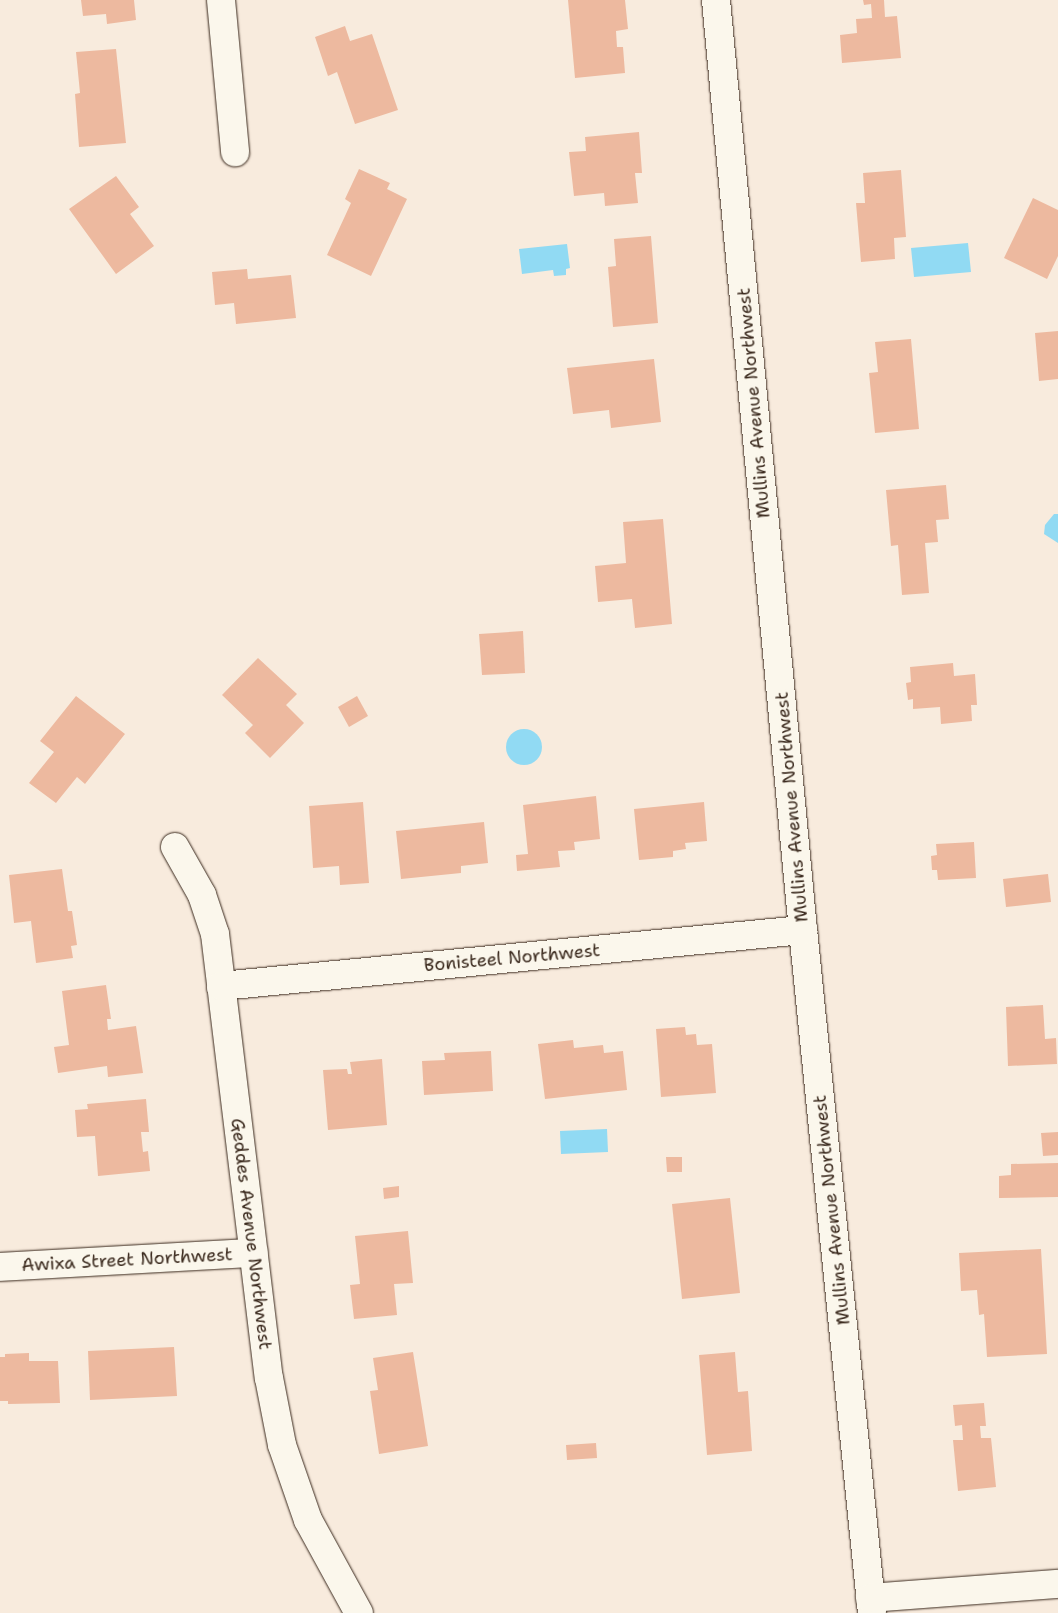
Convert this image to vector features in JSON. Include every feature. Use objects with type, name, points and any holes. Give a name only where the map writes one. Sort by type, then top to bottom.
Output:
[{"type":"street","points":[[220,0],[235,152]]},
{"type":"street","name":"Mullins Avenue Northwest","points":[[716,0],[803,930],[871,1605]]},
{"type":"street","name":"Geddes Avenue Northwest","points":[[175,847],[202,895],[215,934],[269,1378],[282,1445],[308,1520],[360,1613]]},
{"type":"street","name":"Bonisteel Northwest","points":[[221,986],[803,930]]},
{"type":"street","name":"Awixa Street Northwest","points":[[0,1267],[254,1253]]},
{"type":"street","points":[[871,1605],[1058,1584]]},
{"type":"water","points":[[968,243],[971,272],[914,277],[911,248]]},
{"type":"water","points":[[567,244],[570,268],[566,269],[566,275],[554,276],[553,270],[522,274],[519,249]]},
{"type":"water","points":[[1054,514],[1058,514],[1058,543],[1044,534],[1045,525]]},
{"type":"water","points":[[524,729],[531,730],[537,734],[541,740],[541,754],[537,760],[531,764],[524,765],[517,764],[511,760],[507,754],[506,747],[507,740],[511,734],[517,730]]},
{"type":"water","points":[[607,1129],[608,1152],[561,1154],[560,1131]]},
{"type":"building","points":[[81,0],[134,0],[136,20],[107,24],[106,14],[83,16]]},
{"type":"building","points":[[568,0],[625,0],[628,29],[616,31],[617,47],[623,47],[625,73],[575,78]]},
{"type":"building","points":[[863,0],[884,0],[885,17],[897,16],[901,58],[842,63],[840,35],[857,33],[856,19],[872,18],[871,4],[864,5]]},
{"type":"building","points":[[345,26],[350,41],[372,34],[398,110],[355,124],[337,72],[328,76],[315,37]]},
{"type":"building","points":[[116,49],[126,143],[79,147],[75,94],[80,93],[76,52]]},
{"type":"building","points":[[639,132],[642,173],[635,173],[638,203],[605,206],[604,193],[574,196],[569,152],[586,151],[585,137]]},
{"type":"building","points":[[359,169],[390,183],[387,189],[407,199],[371,276],[327,255],[351,203],[345,199]]},
{"type":"building","points":[[901,170],[906,237],[894,238],[895,259],[861,262],[856,203],[865,203],[863,173]]},
{"type":"building","points":[[116,176],[139,207],[130,214],[154,246],[116,274],[69,209]]},
{"type":"building","points":[[1033,198],[1058,210],[1058,256],[1047,279],[1004,258]]},
{"type":"building","points":[[651,236],[658,323],[613,327],[608,267],[616,266],[614,239]]},
{"type":"building","points":[[247,269],[248,279],[291,275],[296,318],[236,324],[234,303],[215,305],[212,272]]},
{"type":"building","points":[[1058,331],[1058,379],[1039,381],[1035,333]]},
{"type":"building","points":[[911,339],[919,429],[875,433],[869,373],[878,372],[875,342]]},
{"type":"building","points":[[654,359],[661,422],[611,428],[609,410],[573,414],[567,368]]},
{"type":"building","points":[[946,485],[949,519],[936,520],[938,542],[925,543],[929,593],[902,595],[898,545],[891,546],[886,490]]},
{"type":"building","points":[[663,519],[672,624],[635,628],[632,599],[598,602],[595,566],[626,563],[623,522]]},
{"type":"building","points":[[523,631],[525,673],[482,675],[479,634]]},
{"type":"building","points":[[258,658],[297,694],[286,705],[304,723],[270,758],[245,733],[253,725],[222,695]]},
{"type":"building","points":[[953,663],[954,676],[975,674],[977,705],[971,705],[972,721],[941,724],[940,707],[913,709],[913,699],[908,700],[906,683],[911,682],[910,667]]},
{"type":"building","points":[[76,696],[125,734],[85,784],[77,777],[56,803],[29,783],[54,752],[40,741]]},
{"type":"building","points":[[357,696],[368,716],[349,727],[338,707]]},
{"type":"building","points":[[596,796],[600,839],[574,842],[575,850],[558,851],[560,867],[517,871],[516,855],[528,854],[523,805]]},
{"type":"building","points":[[363,802],[369,883],[340,885],[339,866],[313,868],[309,806]]},
{"type":"building","points":[[704,802],[707,841],[685,843],[686,849],[673,851],[673,857],[639,860],[634,809]]},
{"type":"building","points":[[484,822],[488,863],[461,866],[461,873],[401,879],[396,831]]},
{"type":"building","points":[[974,842],[976,878],[938,880],[937,870],[932,870],[931,856],[937,855],[936,844]]},
{"type":"building","points":[[62,869],[68,911],[72,911],[77,945],[71,946],[73,958],[36,963],[31,921],[14,923],[9,875]]},
{"type":"building","points":[[1048,874],[1051,902],[1006,907],[1003,879]]},
{"type":"building","points":[[106,985],[111,1019],[107,1019],[108,1030],[136,1026],[143,1073],[108,1077],[107,1066],[58,1073],[54,1047],[69,1045],[62,991]]},
{"type":"building","points":[[1043,1005],[1045,1039],[1056,1038],[1057,1064],[1008,1066],[1006,1007]]},
{"type":"building","points":[[685,1027],[686,1035],[696,1034],[697,1045],[712,1044],[716,1093],[661,1097],[656,1029]]},
{"type":"building","points":[[573,1040],[574,1048],[603,1045],[604,1053],[623,1051],[627,1090],[545,1099],[538,1044]]},
{"type":"building","points":[[491,1051],[493,1091],[424,1095],[422,1061],[445,1060],[444,1053]]},
{"type":"building","points":[[382,1059],[387,1125],[328,1130],[323,1070],[347,1069],[348,1074],[352,1074],[350,1062]]},
{"type":"building","points":[[146,1099],[149,1132],[141,1132],[143,1152],[148,1151],[150,1171],[98,1176],[95,1136],[77,1137],[75,1110],[88,1109],[87,1104]]},
{"type":"building","points":[[1058,1132],[1058,1155],[1043,1156],[1041,1133]]},
{"type":"building","points":[[666,1157],[682,1157],[682,1172],[667,1172]]},
{"type":"building","points":[[1058,1163],[1058,1197],[999,1198],[999,1176],[1011,1175],[1011,1164]]},
{"type":"building","points":[[399,1186],[399,1197],[384,1199],[383,1188]]},
{"type":"building","points":[[730,1198],[740,1293],[682,1299],[672,1204]]},
{"type":"building","points":[[408,1231],[413,1283],[394,1284],[397,1315],[354,1319],[350,1285],[360,1284],[355,1236]]},
{"type":"building","points":[[1041,1249],[1047,1354],[987,1357],[984,1314],[979,1315],[977,1290],[961,1291],[959,1253]]},
{"type":"building","points":[[174,1347],[177,1396],[90,1400],[88,1351]]},
{"type":"building","points":[[413,1352],[428,1446],[379,1454],[370,1391],[378,1390],[373,1358]]},
{"type":"building","points":[[735,1352],[738,1392],[748,1391],[752,1451],[707,1455],[699,1355]]},
{"type":"building","points":[[29,1353],[29,1361],[58,1361],[60,1403],[8,1404],[8,1401],[0,1401],[0,1357],[5,1357],[5,1354]]},
{"type":"building","points":[[984,1403],[986,1426],[980,1426],[981,1438],[991,1438],[996,1487],[958,1491],[953,1440],[963,1440],[962,1425],[955,1426],[953,1405]]},
{"type":"building","points":[[596,1443],[597,1458],[567,1460],[566,1445]]}]
